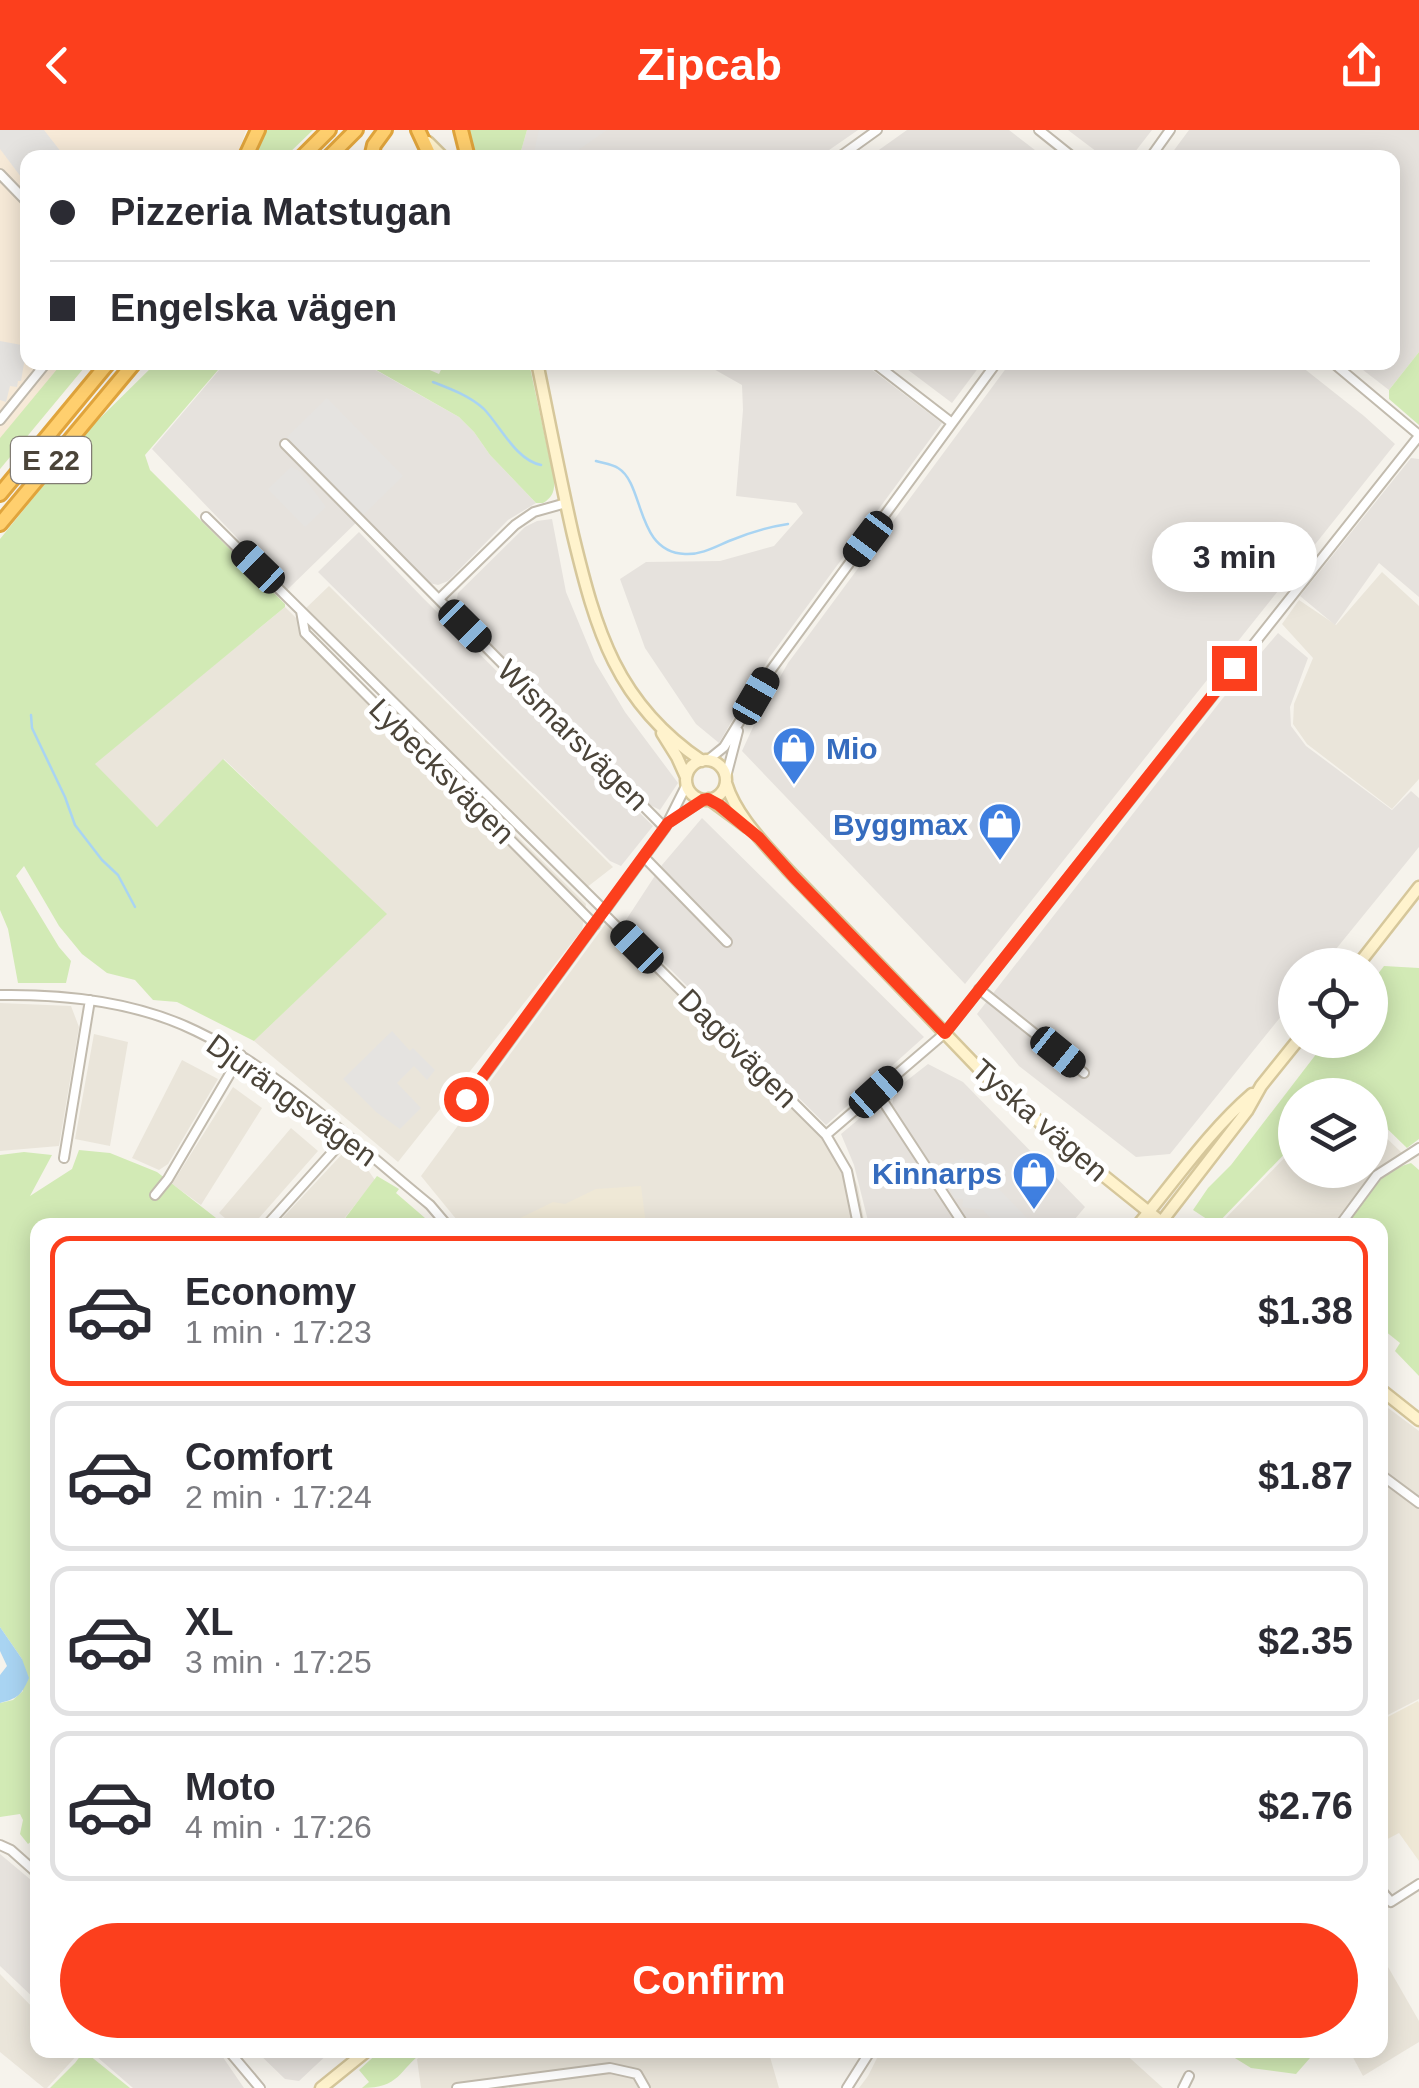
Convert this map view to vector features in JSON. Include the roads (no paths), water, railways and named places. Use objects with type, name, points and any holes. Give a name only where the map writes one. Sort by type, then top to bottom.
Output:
[{"type":"highway","points":[[309,150],[328,130]]},
{"type":"highway","points":[[336,150],[356,130]]},
{"type":"highway","name":"E 22","points":[[0,494],[102,370]]},
{"type":"highway","name":"E 22","points":[[0,524],[130,370]]},
{"type":"main road","points":[[418,130],[435,150]]},
{"type":"main road","points":[[539,370],[566,504],[601,637],[628,686],[678,757],[693,795],[706,799],[719,795],[726,780],[719,765],[705,760],[656,724]]},
{"type":"main road","points":[[686,780],[692,766],[705,760]]},
{"type":"main road","name":"Tyska vägen","points":[[726,780],[735,804],[759,838],[945,1033],[999,1087],[1156,1218]]},
{"type":"main road","name":"Tyska vägen","points":[[706,799],[759,838]]},
{"type":"main road","points":[[1371,948],[1419,887]]},
{"type":"main road","points":[[1144,1218],[1283,1058]]},
{"type":"main road","points":[[1167,1218],[1247,1111],[1260,1086]]},
{"type":"main road","points":[[1388,1395],[1419,1420]]},
{"type":"main road","points":[[321,2088],[358,2058]]},
{"type":"street","points":[[849,150],[877,130]]},
{"type":"street","points":[[1039,130],[1064,150]]},
{"type":"street","points":[[0,174],[20,195]]},
{"type":"street","points":[[0,420],[41,370]]},
{"type":"street","points":[[883,370],[952,424]]},
{"type":"street","points":[[705,760],[724,747],[771,670],[992,370]]},
{"type":"street","points":[[826,1135],[945,1033],[1419,436],[1341,370]]},
{"type":"street","name":"Wismarsvägen","points":[[285,444],[667,826]]},
{"type":"street","points":[[439,599],[515,525],[534,512],[566,504]]},
{"type":"street","name":"Lybecksvägen","points":[[206,517],[604,912]]},
{"type":"street","name":"Lybecksvägen","points":[[302,611],[304,634],[595,924]]},
{"type":"street","points":[[726,780],[741,722]]},
{"type":"street","points":[[466,1099],[667,826],[686,780]]},
{"type":"street","points":[[667,826],[706,799]]},
{"type":"street","points":[[644,857],[726,942]]},
{"type":"street","name":"Dagövägen","points":[[604,912],[826,1135],[847,1171],[857,1218]]},
{"type":"street","points":[[980,989],[1084,1073]]},
{"type":"street","name":"Djurängsvägen","points":[[0,995],[43,994],[90,1000],[144,1012],[193,1029],[241,1056],[347,1136],[441,1218]]},
{"type":"street","points":[[64,1158],[90,1000]]},
{"type":"street","points":[[155,1195],[241,1056]]},
{"type":"street","points":[[876,1092],[959,1218]]},
{"type":"street","points":[[273,1218],[347,1136]]},
{"type":"street","points":[[1345,1218],[1377,1175],[1419,1148]]},
{"type":"street","points":[[1388,1480],[1419,1502]]},
{"type":"street","points":[[0,1844],[30,1867]]},
{"type":"street","points":[[1388,1898],[1391,1902],[1419,1884]]},
{"type":"street","points":[[235,2058],[260,2088]]},
{"type":"street","points":[[847,2088],[866,2058]]},
{"type":"street","points":[[458,2088],[610,2068],[637,2074],[645,2088]]},
{"type":"street","points":[[1182,2088],[1189,2076]]},
{"type":"water","points":[[0,1627],[22,1659],[29,1678],[18,1695],[0,1703],[0,1675],[7,1666],[0,1651]]},
{"type":"waterway","points":[[433,382],[479,404],[516,450],[541,465]]},
{"type":"waterway","points":[[596,461],[616,467],[627,476],[649,530],[669,550],[697,553],[788,524]]},
{"type":"waterway","points":[[31,715],[32,728],[75,825],[118,875],[135,907]]},
{"type":"place","name":"Mio","points":[[794,786]]},
{"type":"place","name":"Byggmax","points":[[1000,862]]},
{"type":"place","name":"Kinnarps","points":[[1034,1211]]}]
